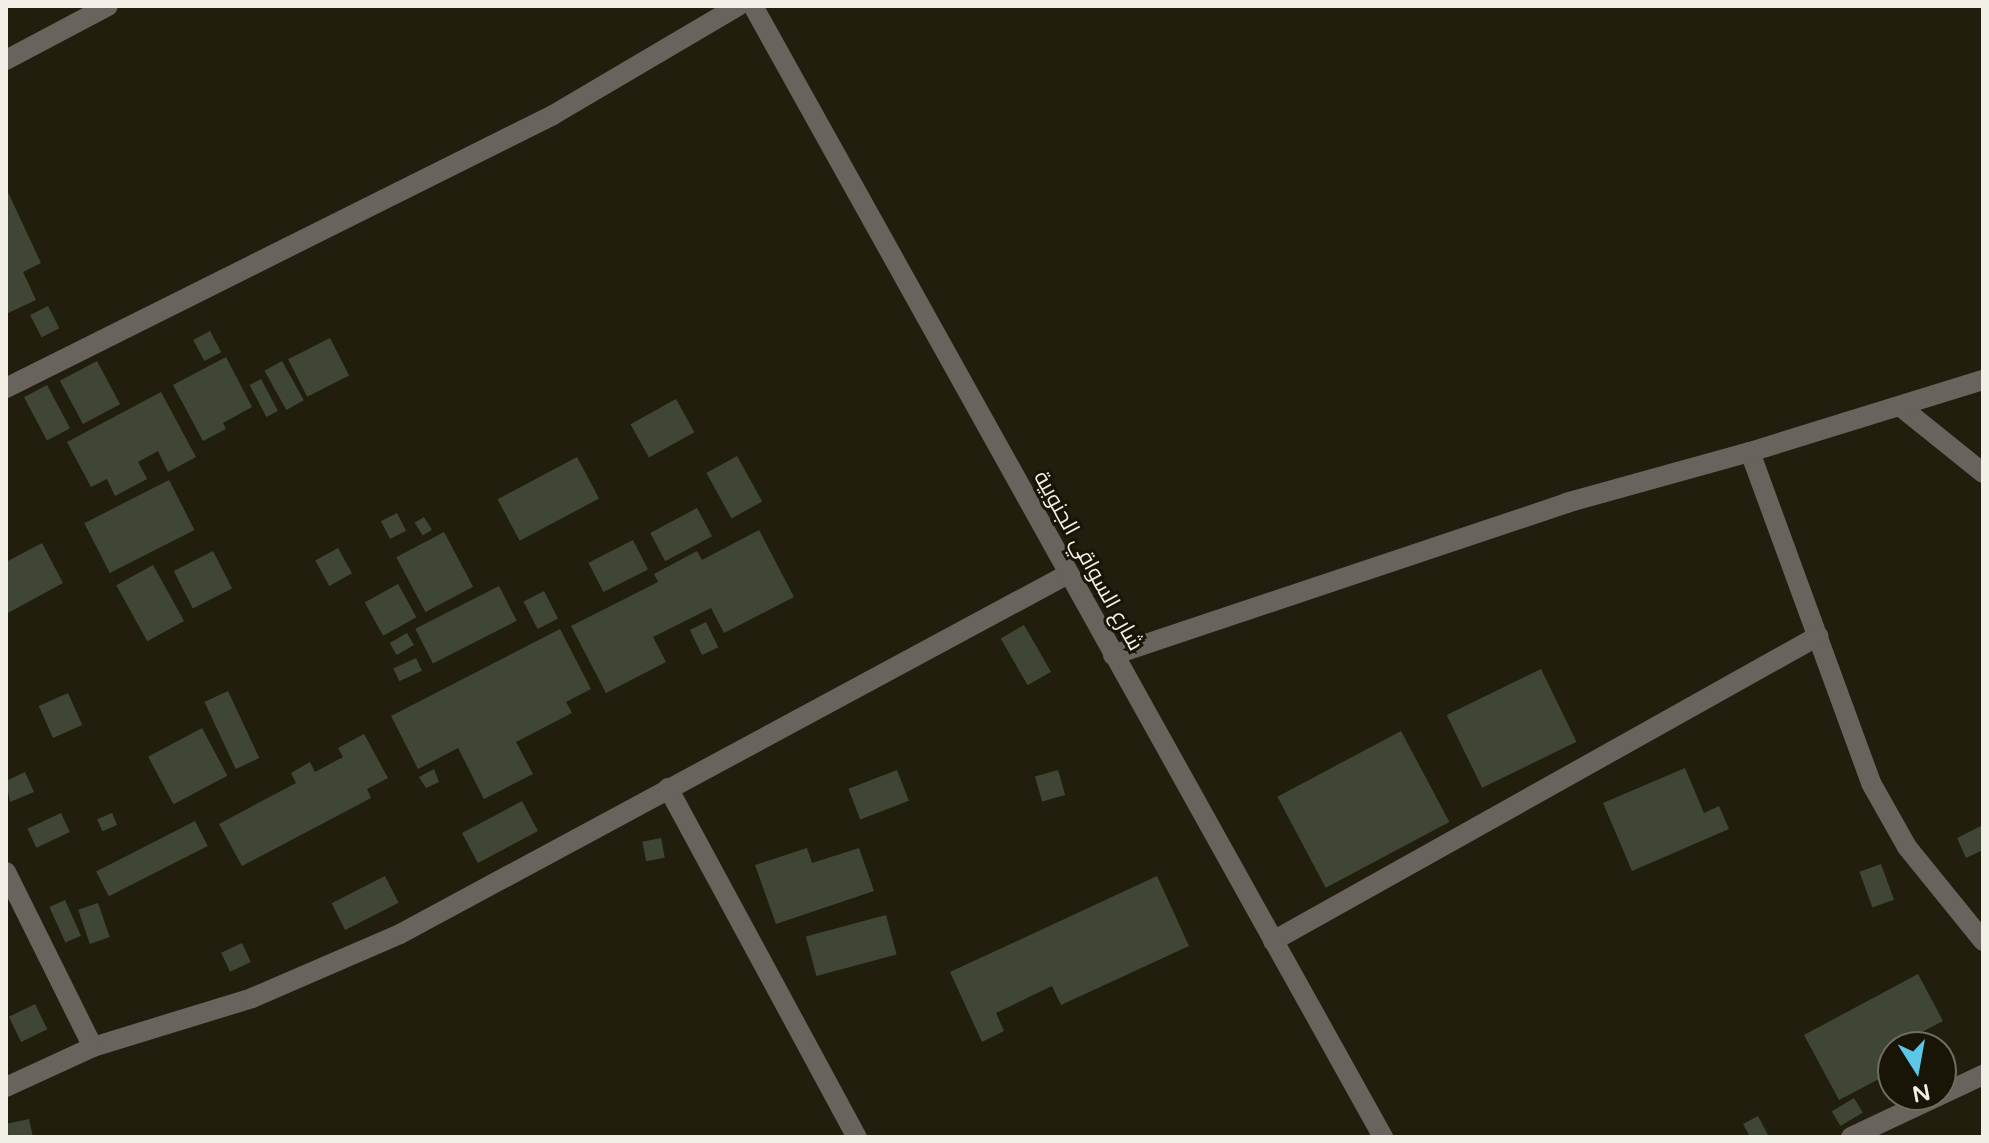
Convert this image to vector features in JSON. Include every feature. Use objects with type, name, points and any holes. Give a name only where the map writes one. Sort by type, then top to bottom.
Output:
[{"type":"street","points":[[6,60],[108,6]]},
{"type":"street","points":[[6,388],[553,115],[738,6]]},
{"type":"street","name":"شارع السواقي الجنوبية","points":[[753,6],[1383,1137]]},
{"type":"street","points":[[1113,655],[1566,503],[1750,452],[1983,380]]},
{"type":"street","points":[[1901,407],[1983,473]]},
{"type":"street","points":[[1750,452],[1871,783],[1889,819],[1983,941]]},
{"type":"street","points":[[6,1087],[93,1047],[252,998],[400,934],[1068,574]]},
{"type":"street","points":[[1273,941],[1818,636]]},
{"type":"street","points":[[668,788],[857,1137]]},
{"type":"street","points":[[6,872],[93,1047]]},
{"type":"street","points":[[1851,1137],[1983,1075]]},
{"type":"building","points":[[6,188],[41,263],[23,272],[36,300],[6,314]]},
{"type":"building","points":[[48,306],[59,328],[42,337],[30,315]]},
{"type":"building","points":[[210,331],[221,352],[204,361],[193,340]]},
{"type":"building","points":[[330,338],[349,375],[307,397],[288,359]]},
{"type":"building","points":[[226,357],[252,407],[223,423],[226,429],[203,441],[173,385]]},
{"type":"building","points":[[97,361],[120,404],[83,424],[60,381]]},
{"type":"building","points":[[282,361],[304,400],[286,410],[265,371]]},
{"type":"building","points":[[261,379],[278,411],[266,417],[250,385]]},
{"type":"building","points":[[47,385],[70,428],[47,440],[24,397]]},
{"type":"building","points":[[161,392],[196,457],[168,472],[158,451],[138,462],[147,479],[115,496],[107,479],[91,487],[67,442]]},
{"type":"building","points":[[676,399],[694,432],[649,457],[631,424]]},
{"type":"building","points":[[737,456],[762,501],[732,518],[706,473]]},
{"type":"building","points":[[577,457],[599,498],[520,541],[498,499]]},
{"type":"building","points":[[169,480],[194,530],[110,573],[84,523]]},
{"type":"building","points":[[697,508],[712,536],[665,561],[650,533]]},
{"type":"building","points":[[397,513],[406,531],[390,539],[381,521]]},
{"type":"building","points":[[424,517],[432,530],[423,536],[415,523]]},
{"type":"building","points":[[759,530],[794,597],[724,633],[711,608],[653,637],[666,662],[606,693],[571,626],[658,582],[654,574],[697,551],[702,560]]},
{"type":"building","points":[[444,532],[473,587],[425,612],[396,557]]},
{"type":"building","points":[[633,540],[648,569],[603,592],[588,563]]},
{"type":"building","points":[[42,543],[63,583],[6,614],[6,562]]},
{"type":"building","points":[[338,548],[352,573],[329,586],[315,561]]},
{"type":"building","points":[[213,551],[232,588],[193,608],[174,571]]},
{"type":"building","points":[[153,565],[184,621],[147,641],[116,585]]},
{"type":"building","points":[[398,584],[416,617],[383,636],[365,602]]},
{"type":"building","points":[[499,586],[517,621],[433,663],[415,629]]},
{"type":"building","points":[[544,591],[558,619],[538,629],[524,601]]},
{"type":"building","points":[[706,622],[718,647],[702,655],[690,630]]},
{"type":"building","points":[[1024,625],[1051,672],[1028,685],[1001,638]]},
{"type":"building","points":[[560,629],[591,689],[566,702],[572,713],[516,742],[533,774],[484,799],[458,748],[418,769],[391,716]]},
{"type":"building","points":[[407,633],[414,645],[397,655],[390,643]]},
{"type":"building","points":[[416,658],[422,671],[399,681],[393,669]]},
{"type":"building","points":[[1541,669],[1577,742],[1482,788],[1447,715]]},
{"type":"building","points":[[228,691],[259,758],[236,769],[204,702]]},
{"type":"building","points":[[68,693],[82,725],[53,738],[39,706]]},
{"type":"building","points":[[202,728],[227,776],[173,804],[148,757]]},
{"type":"building","points":[[1401,731],[1449,822],[1326,888],[1277,797]]},
{"type":"building","points":[[364,734],[388,778],[367,789],[371,798],[242,866],[219,824],[296,783],[291,773],[310,762],[315,772],[343,757],[338,748]]},
{"type":"building","points":[[1685,768],[1704,813],[1719,806],[1729,829],[1632,871],[1603,803]]},
{"type":"building","points":[[434,769],[439,782],[426,788],[419,777]]},
{"type":"building","points":[[897,770],[909,801],[860,819],[848,789]]},
{"type":"building","points":[[1058,770],[1065,795],[1042,802],[1035,777]]},
{"type":"building","points":[[25,772],[34,792],[10,802],[6,781]]},
{"type":"building","points":[[522,801],[538,831],[478,863],[462,833]]},
{"type":"building","points":[[61,813],[70,832],[36,848],[27,829]]},
{"type":"building","points":[[112,813],[117,825],[102,831],[97,819]]},
{"type":"building","points":[[195,821],[208,846],[109,896],[96,871]]},
{"type":"building","points":[[1983,825],[1983,850],[1966,858],[1957,838]]},
{"type":"building","points":[[661,838],[665,858],[646,861],[642,842]]},
{"type":"building","points":[[807,848],[812,863],[859,848],[874,891],[776,924],[755,865]]},
{"type":"building","points":[[1881,864],[1894,900],[1872,908],[1859,872]]},
{"type":"building","points":[[385,876],[399,903],[345,930],[332,903]]},
{"type":"building","points":[[1157,876],[1189,946],[1061,1005],[1052,986],[996,1013],[1004,1031],[982,1042],[950,972]]},
{"type":"building","points":[[65,900],[81,936],[65,943],[49,907]]},
{"type":"building","points":[[98,903],[110,937],[90,944],[78,910]]},
{"type":"building","points":[[886,915],[897,955],[816,976],[806,936]]},
{"type":"building","points":[[242,943],[251,962],[230,972],[221,953]]},
{"type":"building","points":[[1918,974],[1943,1021],[1924,1031],[1877,1031],[1877,1080],[1839,1100],[1804,1035]]},
{"type":"building","points":[[35,1004],[47,1029],[21,1042],[9,1017]]},
{"type":"building","points":[[1854,1098],[1863,1113],[1840,1126],[1832,1111]]},
{"type":"building","points":[[1758,1116],[1768,1135],[1750,1137],[1743,1124]]},
{"type":"building","points":[[29,1119],[33,1137],[9,1137],[6,1124]]}]
